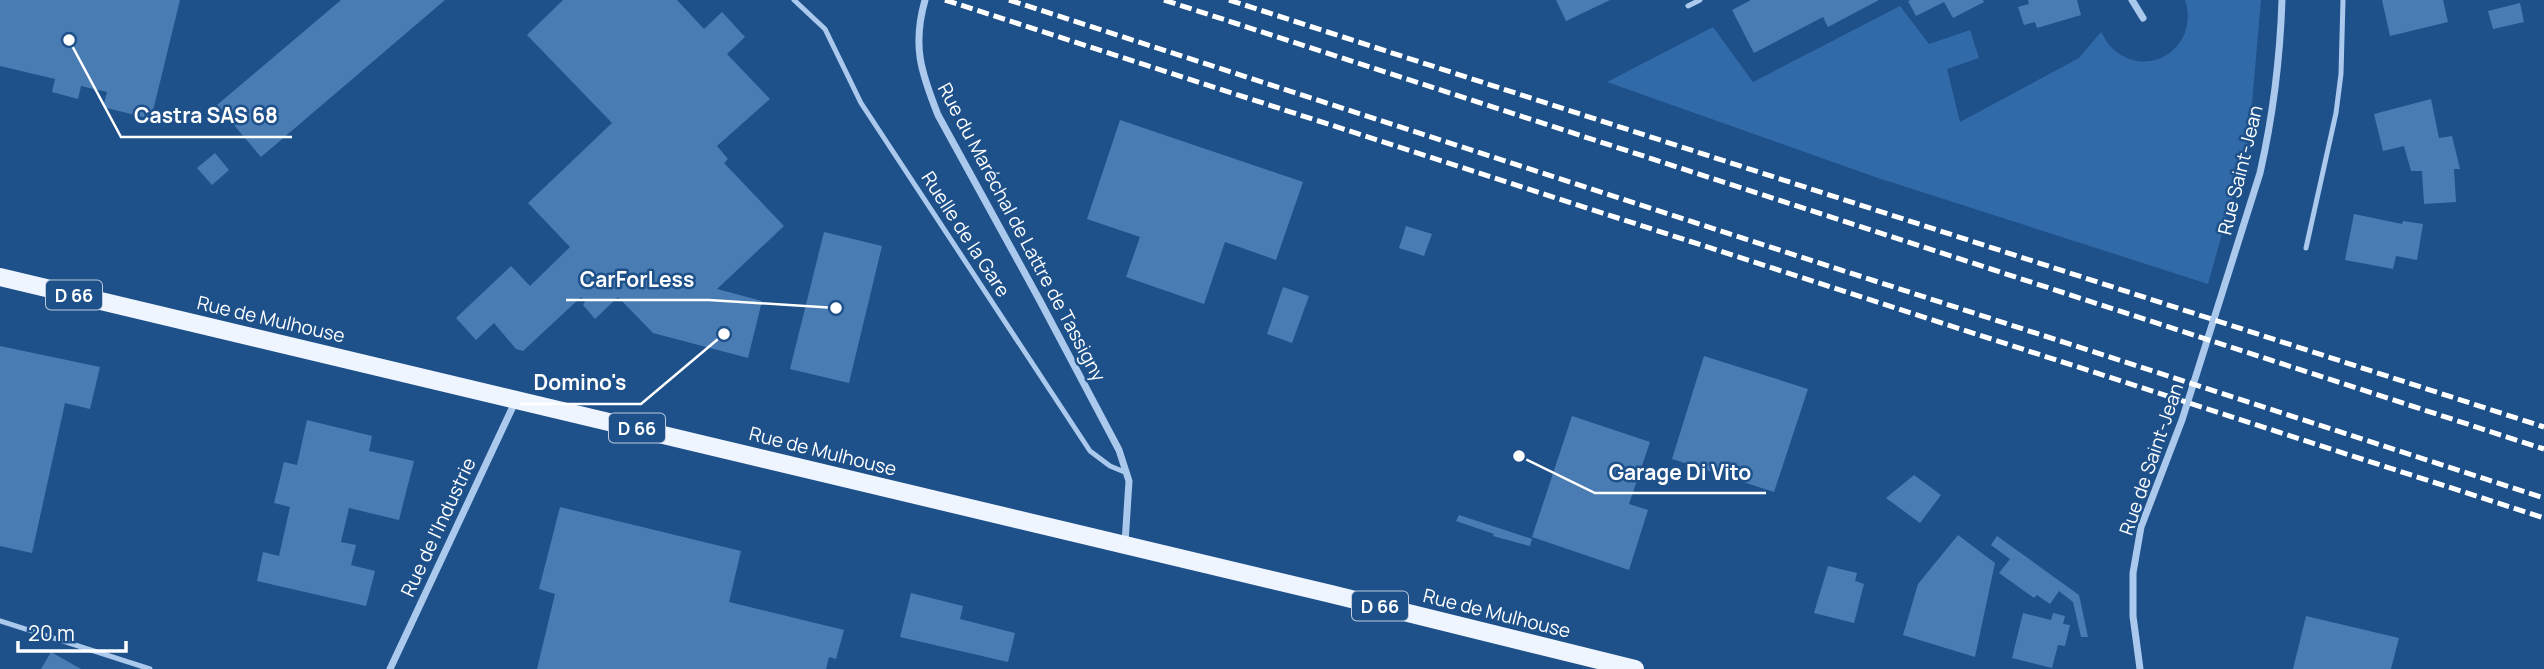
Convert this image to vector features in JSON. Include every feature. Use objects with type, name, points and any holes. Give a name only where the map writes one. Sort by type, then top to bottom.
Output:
[{"type":"main road","name":"Rue de Mulhouse","points":[[0,277],[1635,669]]},
{"type":"street","name":"Rue du Maréchal de Lattre de Tassigny","points":[[925,0],[918,32],[918,54],[938,115],[1119,450],[1127,473]]},
{"type":"street","points":[[2132,0],[2143,18]]},
{"type":"street","name":"Rue Saint-Jean","points":[[2218,304],[2248,213],[2269,132],[2277,74],[2282,0]]},
{"type":"street","name":"Rue de Saint-Jean","points":[[2140,669],[2133,616],[2133,573],[2141,527],[2182,419],[2218,304]]},
{"type":"street","name":"Rue de l'Industrie","points":[[390,669],[516,399]]},
{"type":"street","points":[[1124,545],[1129,494],[1127,473]]},
{"type":"lane","name":"Ruelle de la Gare","points":[[794,0],[825,29],[861,103],[1090,451],[1110,466],[1127,473]]},
{"type":"lane","points":[[1688,6],[1700,0]]},
{"type":"lane","points":[[2306,248],[2336,113],[2341,74],[2343,0]]},
{"type":"lane","points":[[0,621],[150,669]]},
{"type":"shaded area","points":[[2185,0],[2261,0],[2249,138],[2208,284],[1875,177],[1607,82],[1713,27],[1753,82],[1900,6],[1929,44],[1970,30],[1979,58],[1947,69],[1960,122],[2079,58],[2101,32],[2110,46],[2124,57],[2139,61],[2167,55],[2178,45],[2185,33],[2188,17]]},
{"type":"building","points":[[0,0],[180,0],[151,119],[103,107],[107,92],[81,86],[78,99],[52,92],[55,79],[0,66]]},
{"type":"building","points":[[341,0],[445,0],[261,157],[217,105]]},
{"type":"building","points":[[563,0],[677,0],[704,29],[722,12],[745,37],[727,54],[770,99],[717,146],[728,159],[724,163],[784,226],[717,289],[762,301],[748,358],[653,333],[618,297],[595,319],[583,305],[585,302],[581,297],[523,351],[516,349],[494,323],[476,340],[456,318],[511,266],[530,286],[570,247],[528,203],[612,123],[527,35]]},
{"type":"building","points":[[1556,0],[1610,0],[1566,21]]},
{"type":"building","points":[[1751,0],[1879,0],[1828,27],[1823,17],[1754,53],[1732,10]]},
{"type":"building","points":[[2028,0],[2077,0],[2081,15],[2037,28],[2035,22],[2024,25],[2018,7],[2029,4]]},
{"type":"building","points":[[2382,0],[2443,0],[2448,22],[2390,36]]},
{"type":"building","points":[[1908,1],[1984,2],[1953,18],[1944,2],[1916,16]]},
{"type":"building","points":[[2520,3],[2524,22],[2493,29],[2488,11]]},
{"type":"building","points":[[2431,99],[2439,138],[2452,136],[2460,169],[2454,169],[2456,202],[2424,204],[2422,171],[2411,171],[2404,146],[2383,151],[2374,114]]},
{"type":"building","points":[[1120,120],[1303,182],[1276,260],[1225,242],[1204,304],[1126,277],[1140,237],[1087,219]]},
{"type":"building","points":[[215,153],[229,170],[212,185],[197,168]]},
{"type":"building","points":[[2354,214],[2402,224],[2403,221],[2423,224],[2417,260],[2396,256],[2393,269],[2345,260]]},
{"type":"building","points":[[1406,226],[1432,234],[1424,256],[1399,248]]},
{"type":"building","points":[[824,232],[882,246],[849,383],[790,369]]},
{"type":"building","points":[[1283,287],[1309,296],[1292,343],[1267,334]]},
{"type":"building","points":[[0,346],[100,367],[90,409],[65,403],[32,553],[0,546]]},
{"type":"building","points":[[1704,356],[1808,389],[1774,492],[1672,459]]},
{"type":"building","points":[[1572,416],[1650,442],[1629,504],[1648,510],[1629,570],[1532,537]]},
{"type":"building","points":[[307,420],[372,436],[369,451],[414,461],[399,520],[349,508],[341,542],[356,545],[351,565],[375,571],[366,606],[257,581],[263,552],[279,556],[290,507],[274,503],[284,462],[297,465]]},
{"type":"building","points":[[1914,475],[1941,495],[1920,523],[1886,498]]},
{"type":"building","points":[[560,507],[741,551],[729,602],[844,630],[836,659],[829,657],[826,669],[537,669],[555,594],[539,589]]},
{"type":"building","points":[[1459,515],[1532,539],[1530,546],[1493,536],[1494,534],[1456,521]]},
{"type":"building","points":[[1958,535],[1995,563],[1975,657],[1903,635],[1918,584]]},
{"type":"building","points":[[1997,536],[2079,595],[2088,637],[2081,637],[2073,602],[2059,591],[2050,604],[2037,595],[2034,598],[1999,573],[2010,559],[1991,545]]},
{"type":"building","points":[[1828,566],[1857,573],[1855,581],[1864,584],[1854,623],[1814,613]]},
{"type":"building","points":[[911,593],[963,606],[960,619],[1015,633],[1008,662],[900,637]]},
{"type":"building","points":[[2023,613],[2051,620],[2053,613],[2065,616],[2063,624],[2070,625],[2065,646],[2058,645],[2052,668],[2012,658]]},
{"type":"building","points":[[2306,616],[2399,638],[2391,669],[2293,669]]},
{"type":"building","points":[[51,652],[81,669],[41,669]]},
{"type":"railway","points":[[945,0],[2544,518]]},
{"type":"railway","points":[[1009,0],[2544,498]]},
{"type":"railway","points":[[1164,0],[2544,449]]},
{"type":"railway","points":[[1229,0],[2544,427]]},
{"type":"place","name":"Castra SAS 68","points":[[69,40]]},
{"type":"place","name":"CarForLess","points":[[836,308]]},
{"type":"place","name":"Domino's","points":[[724,334]]},
{"type":"place","name":"Garage Di Vito","points":[[1519,456]]}]
